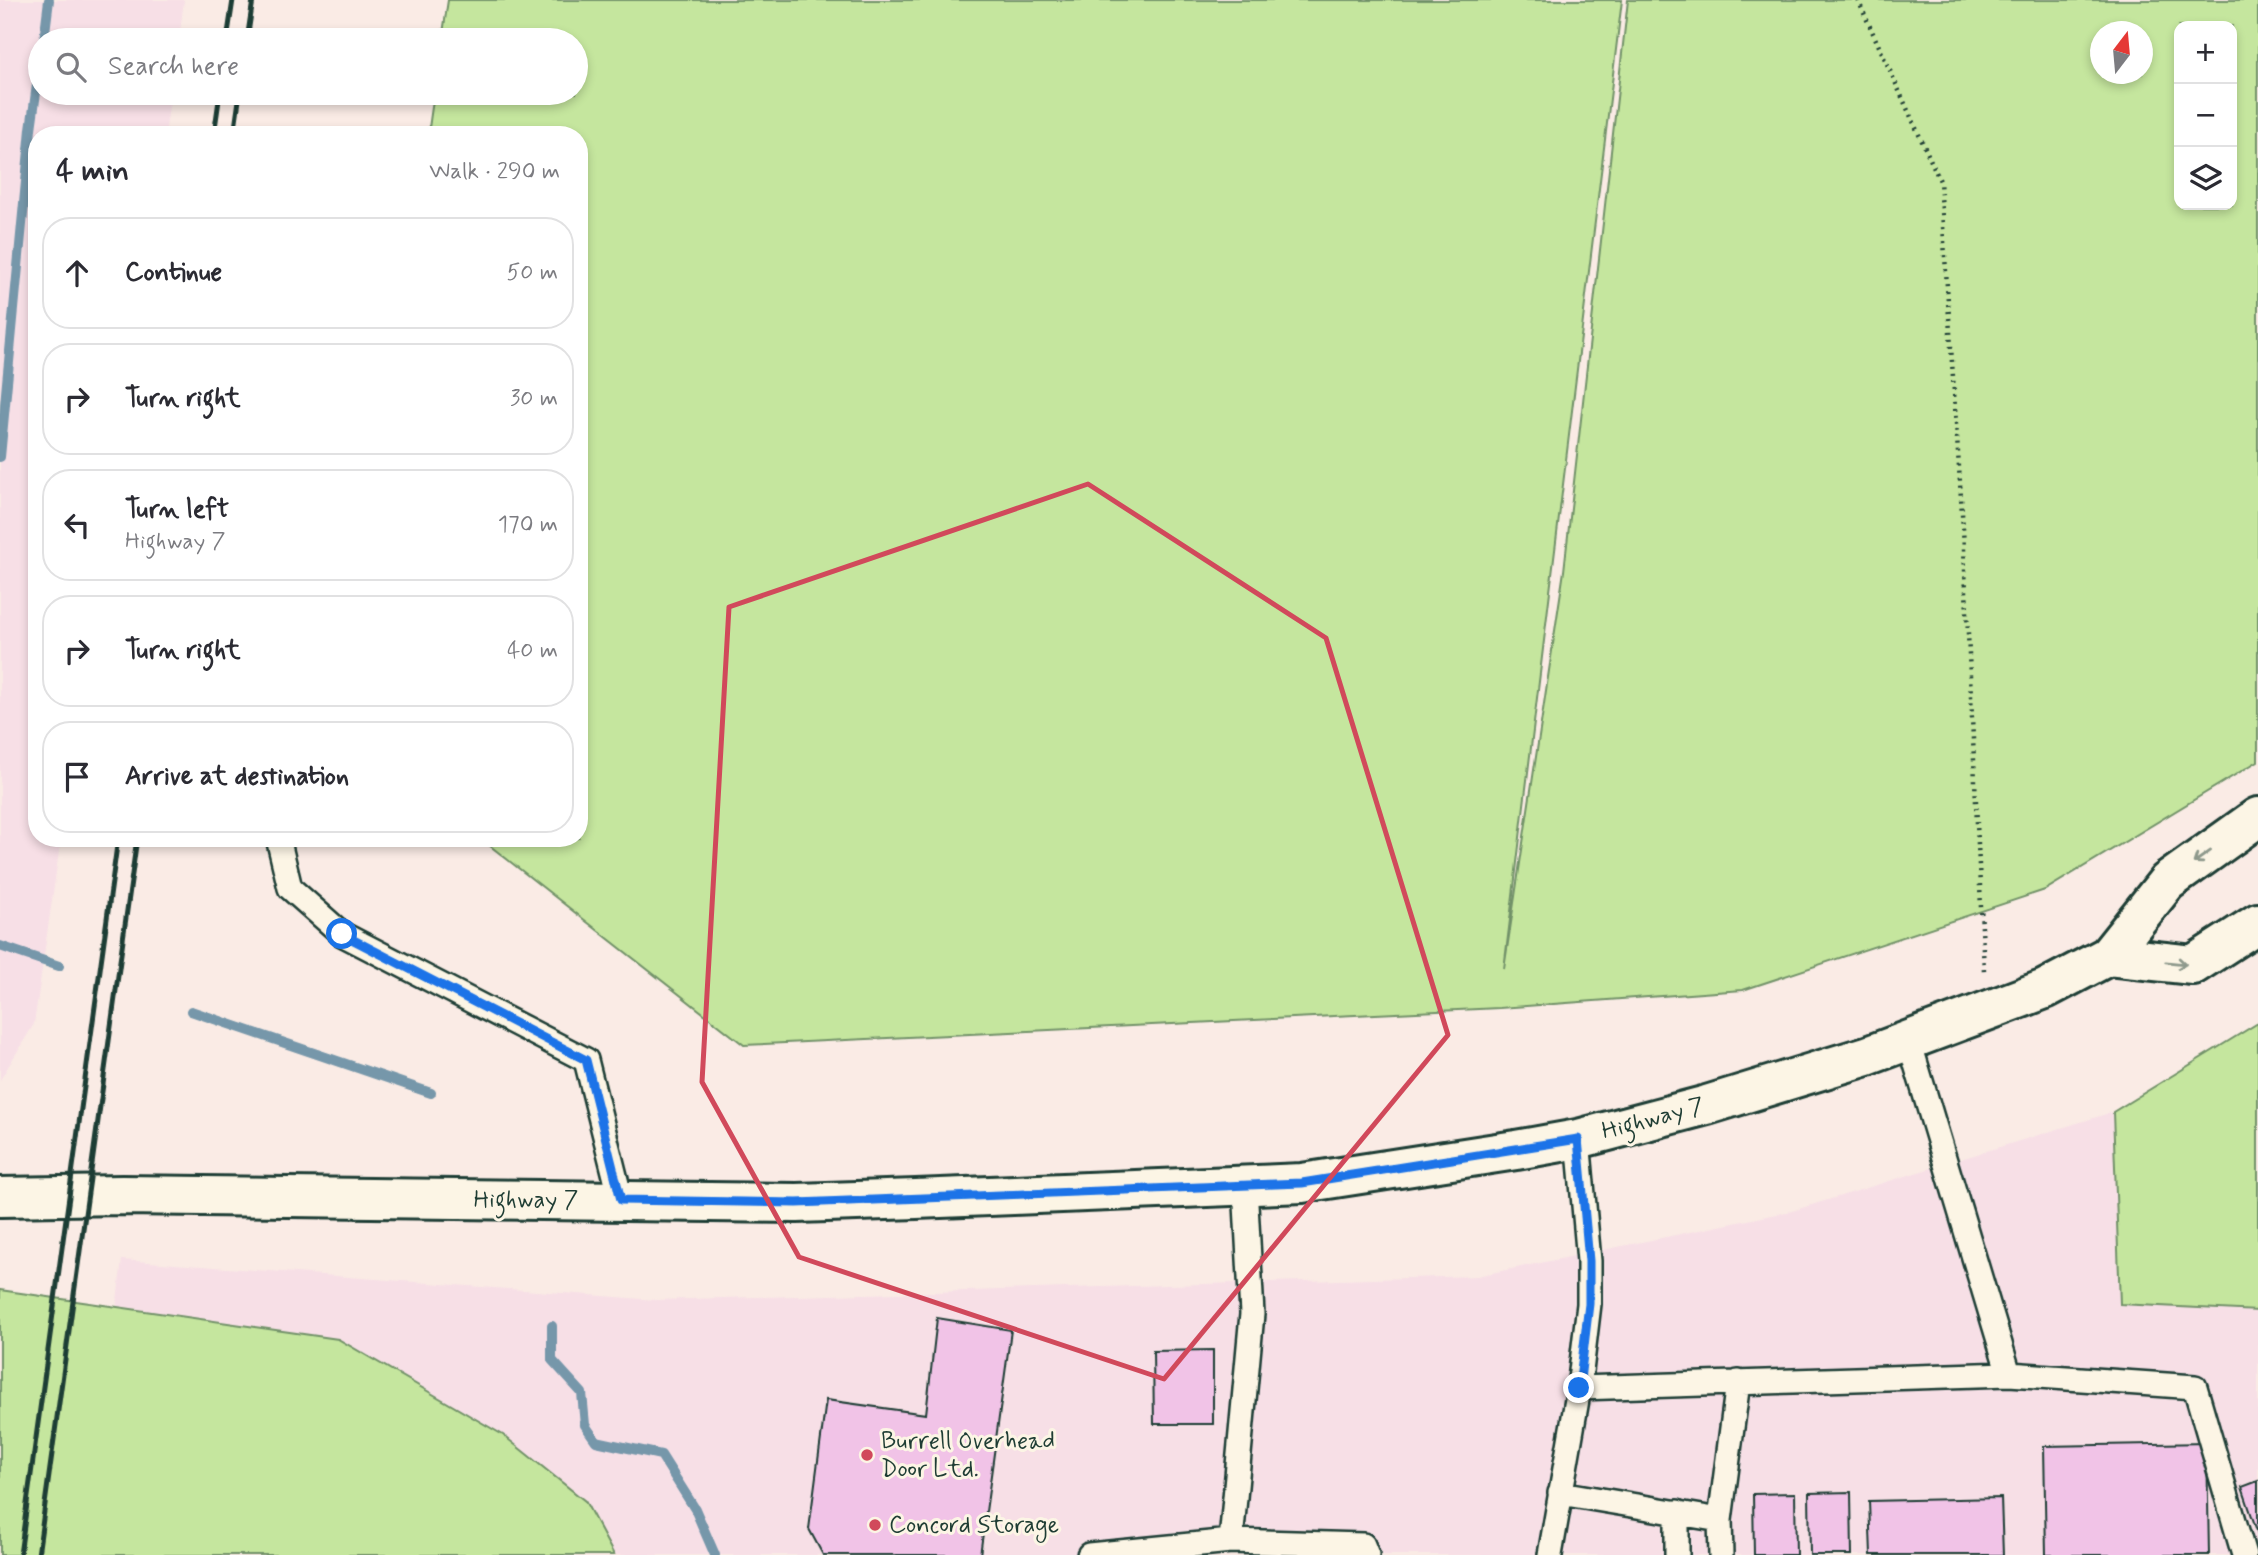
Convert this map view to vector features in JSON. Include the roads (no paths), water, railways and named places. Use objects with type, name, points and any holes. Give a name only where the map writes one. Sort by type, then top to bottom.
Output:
[{"type":"main road","name":"Highway 7","points":[[0,1197],[122,1195],[797,1203],[1302,1183],[1578,1139],[1707,1105],[1867,1056],[2045,989],[2108,956],[2167,882],[2258,817]]},
{"type":"main road","points":[[2108,956],[2193,965],[2258,923]]},
{"type":"lane","points":[[280,847],[290,888],[342,934],[586,1060],[621,1200]]},
{"type":"lane","points":[[1909,1041],[2009,1374]]},
{"type":"lane","points":[[1550,1555],[1579,1388],[1589,1304],[1589,1261],[1578,1139]]},
{"type":"lane","points":[[1231,1541],[1252,1314],[1245,1186]]},
{"type":"lane","points":[[1579,1388],[2009,1374],[2194,1387],[2244,1555]]},
{"type":"lane","points":[[1721,1555],[1720,1521],[1738,1382]]},
{"type":"lane","points":[[1560,1493],[1720,1521]]},
{"type":"lane","points":[[1677,1512],[1677,1555]]},
{"type":"lane","points":[[1088,1555],[1231,1541],[1363,1545],[1367,1555]]},
{"type":"waterway","points":[[46,28],[49,0]]},
{"type":"waterway","points":[[31,126],[34,105]]},
{"type":"waterway","points":[[0,457],[28,161]]},
{"type":"waterway","points":[[0,946],[59,966]]},
{"type":"waterway","points":[[191,1011],[431,1093]]},
{"type":"waterway","points":[[552,1326],[552,1360],[582,1393],[585,1425],[596,1441],[661,1455],[695,1509],[715,1555]]},
{"type":"railway","points":[[229,28],[233,0]]},
{"type":"railway","points":[[249,28],[253,0]]},
{"type":"railway","points":[[215,126],[218,105]]},
{"type":"railway","points":[[235,126],[238,105]]},
{"type":"railway","points":[[20,1555],[117,847]]},
{"type":"railway","points":[[38,1555],[136,847]]},
{"type":"place","name":"Burrell Overhead Door Ltd.","points":[[867,1455]]},
{"type":"place","name":"Concord Storage","points":[[875,1525]]}]
